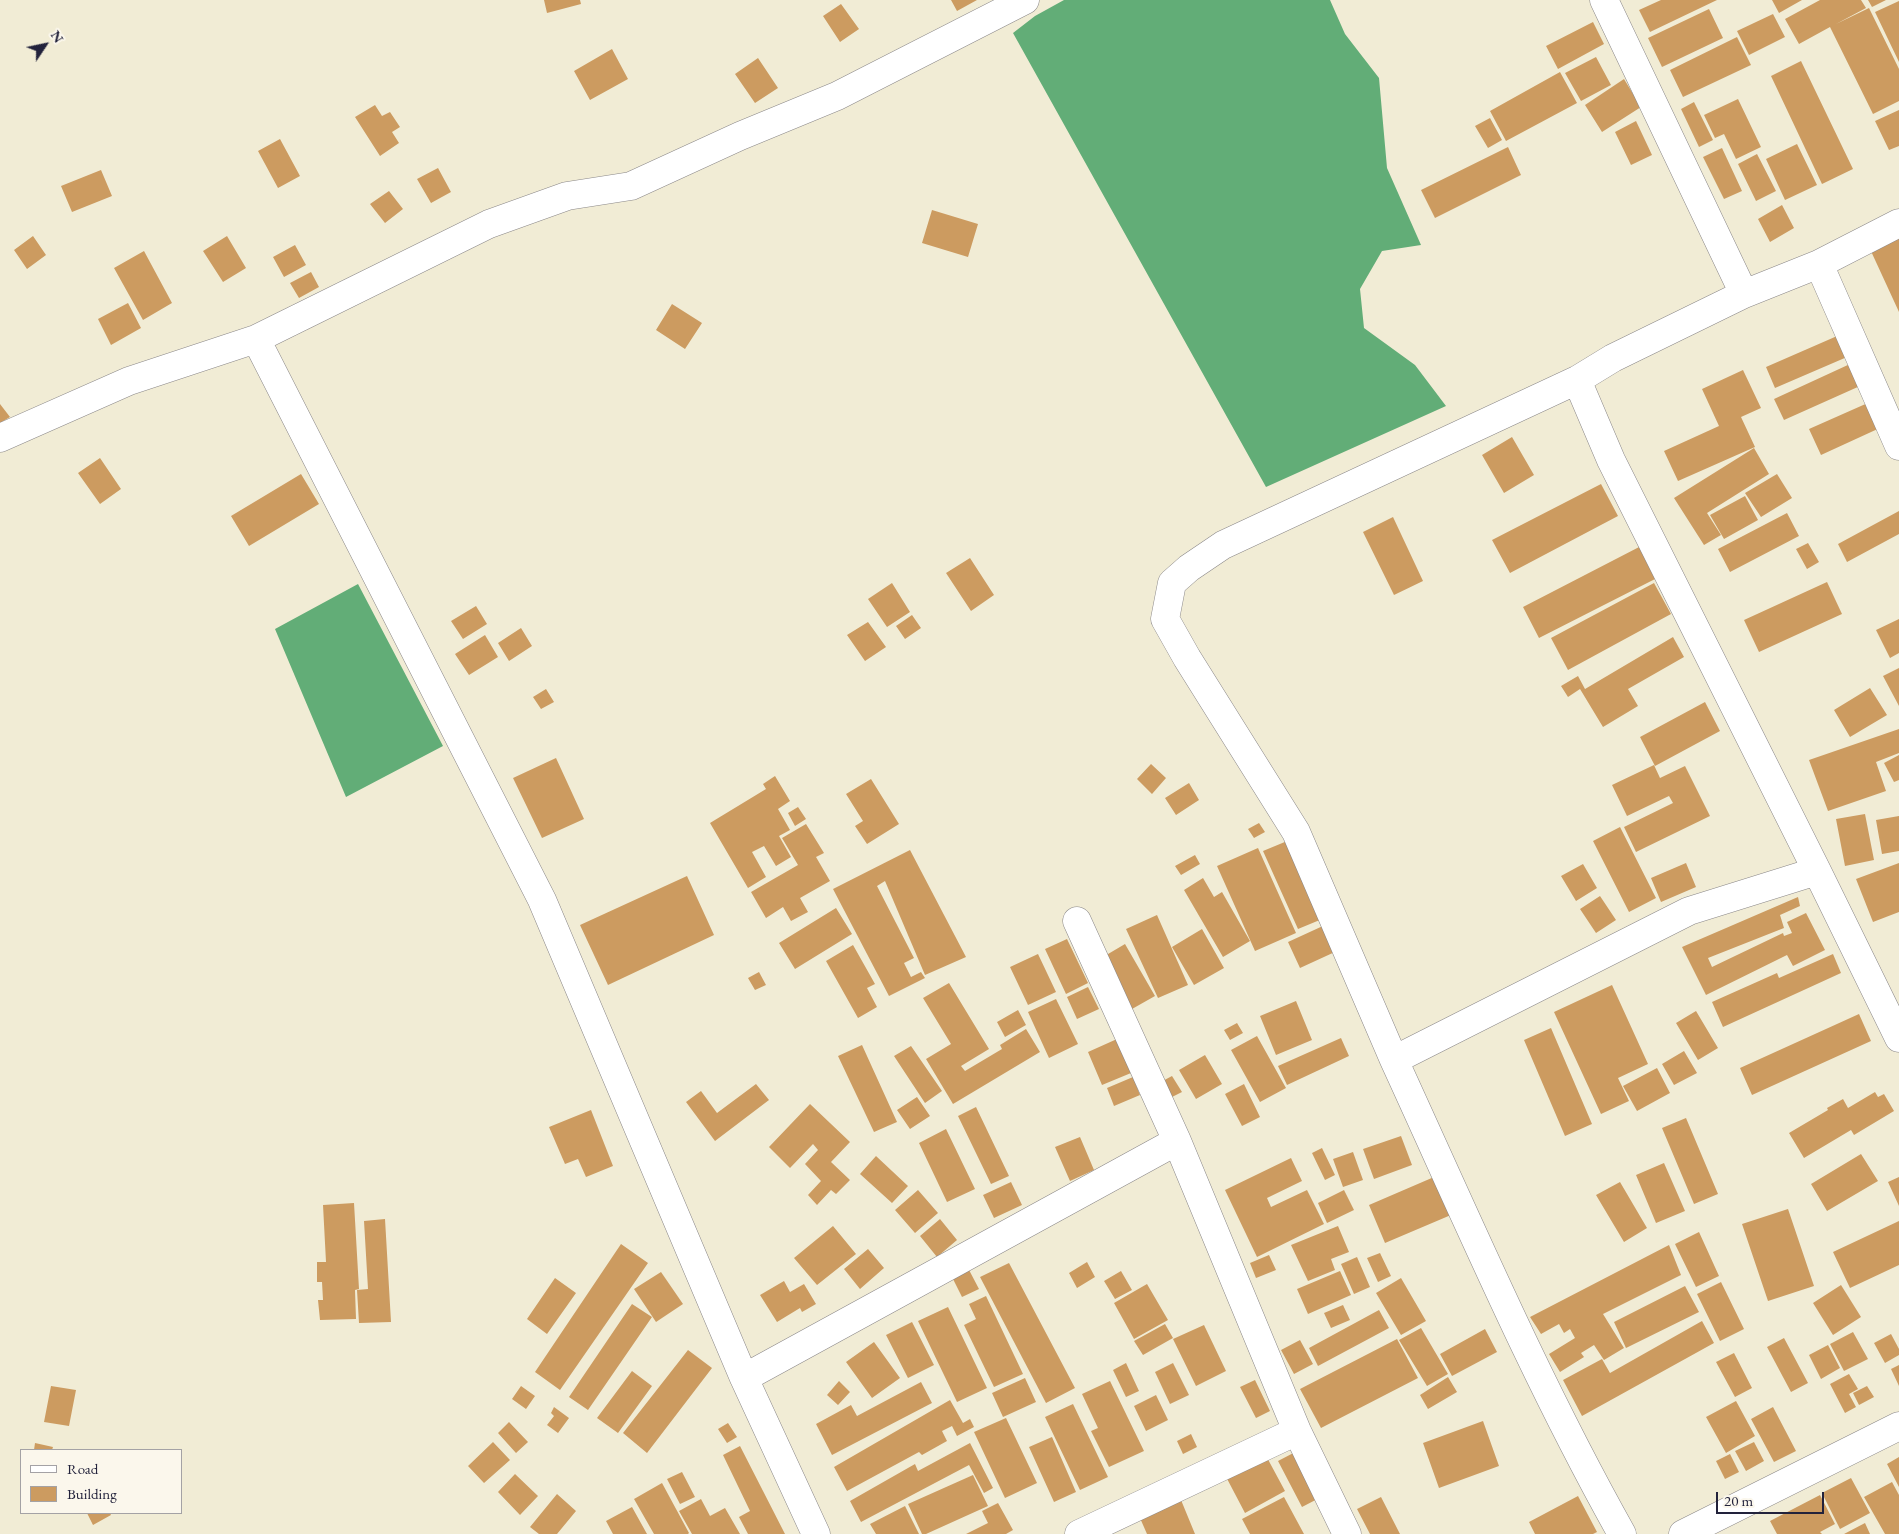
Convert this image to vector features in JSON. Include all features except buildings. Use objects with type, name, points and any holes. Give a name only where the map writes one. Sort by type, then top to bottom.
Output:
[{"type":"street","points":[[0,438],[129,381],[256,339],[489,224],[567,196],[631,186],[740,136],[837,96],[1025,0]]},
{"type":"street","points":[[1604,0],[1744,294]]},
{"type":"street","points":[[1622,1534],[1588,1473],[1530,1356],[1394,1060],[1296,832],[1187,658],[1165,619],[1172,583],[1188,568],[1223,545],[1577,380],[1613,358],[1744,294],[1819,264],[1899,223]]},
{"type":"street","points":[[1819,264],[1899,446]]},
{"type":"street","points":[[256,339],[542,900],[744,1378],[816,1534]]},
{"type":"street","points":[[1577,380],[1611,460],[1818,871],[1899,1038]]},
{"type":"street","points":[[1394,1060],[1689,911],[1818,871]]},
{"type":"street","points":[[1077,921],[1177,1141],[1298,1431],[1346,1534]]},
{"type":"street","points":[[744,1378],[1177,1141]]},
{"type":"street","points":[[1683,1534],[1899,1426]]},
{"type":"street","points":[[1079,1534],[1298,1431]]},
{"type":"green space","points":[[1064,0],[1330,0],[1345,34],[1379,78],[1387,168],[1421,245],[1382,251],[1360,289],[1364,328],[1415,365],[1446,406],[1266,487],[1013,33],[1035,16]]},
{"type":"green space","points":[[358,584],[443,746],[346,797],[275,629]]}]
